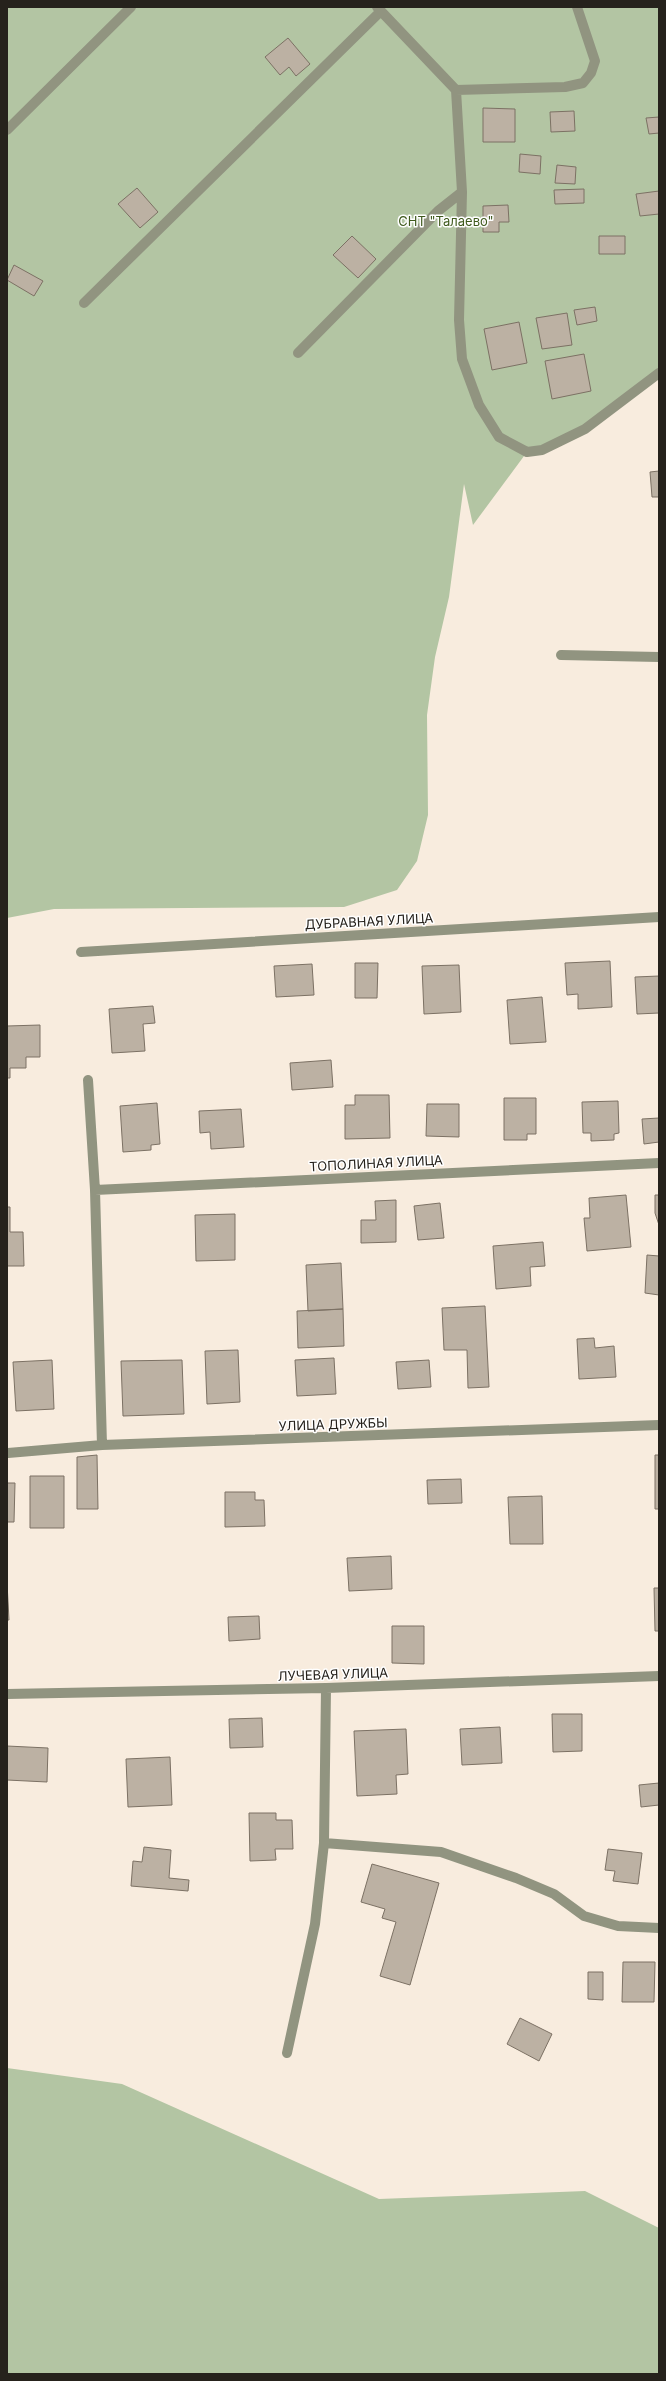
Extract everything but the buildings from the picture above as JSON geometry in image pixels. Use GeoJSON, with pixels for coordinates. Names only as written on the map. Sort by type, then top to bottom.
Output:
{"type":"FeatureCollection","features":[{"type":"Feature","properties":{"kind":"street"},"geometry":{"type":"LineString","coordinates":[[7,130],[131,7]]}},
{"type":"Feature","properties":{"kind":"street"},"geometry":{"type":"LineString","coordinates":[[456,90],[565,87],[584,83],[591,73],[595,61],[576,7]]}},
{"type":"Feature","properties":{"kind":"street"},"geometry":{"type":"LineString","coordinates":[[84,303],[379,9],[456,90],[462,192],[459,320],[462,360],[479,405],[499,437],[527,452],[542,450],[585,429],[659,373]]}},
{"type":"Feature","properties":{"kind":"street"},"geometry":{"type":"LineString","coordinates":[[298,353],[438,211],[462,192]]}},
{"type":"Feature","properties":{"kind":"street"},"geometry":{"type":"LineString","coordinates":[[561,655],[659,657]]}},
{"type":"Feature","properties":{"kind":"street","name":"ДУБРАВНАЯ УЛИЦА"},"geometry":{"type":"LineString","coordinates":[[81,952],[659,917]]}},
{"type":"Feature","properties":{"kind":"street"},"geometry":{"type":"LineString","coordinates":[[88,1080],[95,1190],[102,1445]]}},
{"type":"Feature","properties":{"kind":"street","name":"ТОПОЛИНАЯ УЛИЦА"},"geometry":{"type":"LineString","coordinates":[[95,1190],[659,1163]]}},
{"type":"Feature","properties":{"kind":"street","name":"УЛИЦА ДРУЖБЫ"},"geometry":{"type":"LineString","coordinates":[[8,1453],[102,1445],[659,1425]]}},
{"type":"Feature","properties":{"kind":"street","name":"ЛУЧЕВАЯ УЛИЦА"},"geometry":{"type":"LineString","coordinates":[[7,1694],[326,1688],[659,1676]]}},
{"type":"Feature","properties":{"kind":"street"},"geometry":{"type":"LineString","coordinates":[[287,2053],[315,1924],[324,1842],[326,1688]]}},
{"type":"Feature","properties":{"kind":"street"},"geometry":{"type":"LineString","coordinates":[[324,1842],[441,1852],[516,1878],[554,1894],[584,1916],[618,1926],[659,1928]]}},
{"type":"Feature","properties":{"kind":"green space","name":"СНТ \"Талаево\""},"geometry":{"type":"Polygon","coordinates":[[[7,7],[659,7],[659,373],[585,429],[527,452],[473,525],[464,484],[449,597],[435,657],[427,715],[428,815],[417,861],[397,890],[344,907],[54,909],[7,918],[7,7]]]}},
{"type":"Feature","properties":{"kind":"green space"},"geometry":{"type":"Polygon","coordinates":[[[7,2068],[122,2084],[379,2199],[585,2191],[659,2228],[659,2374],[7,2374],[7,2068]]]}}]}
